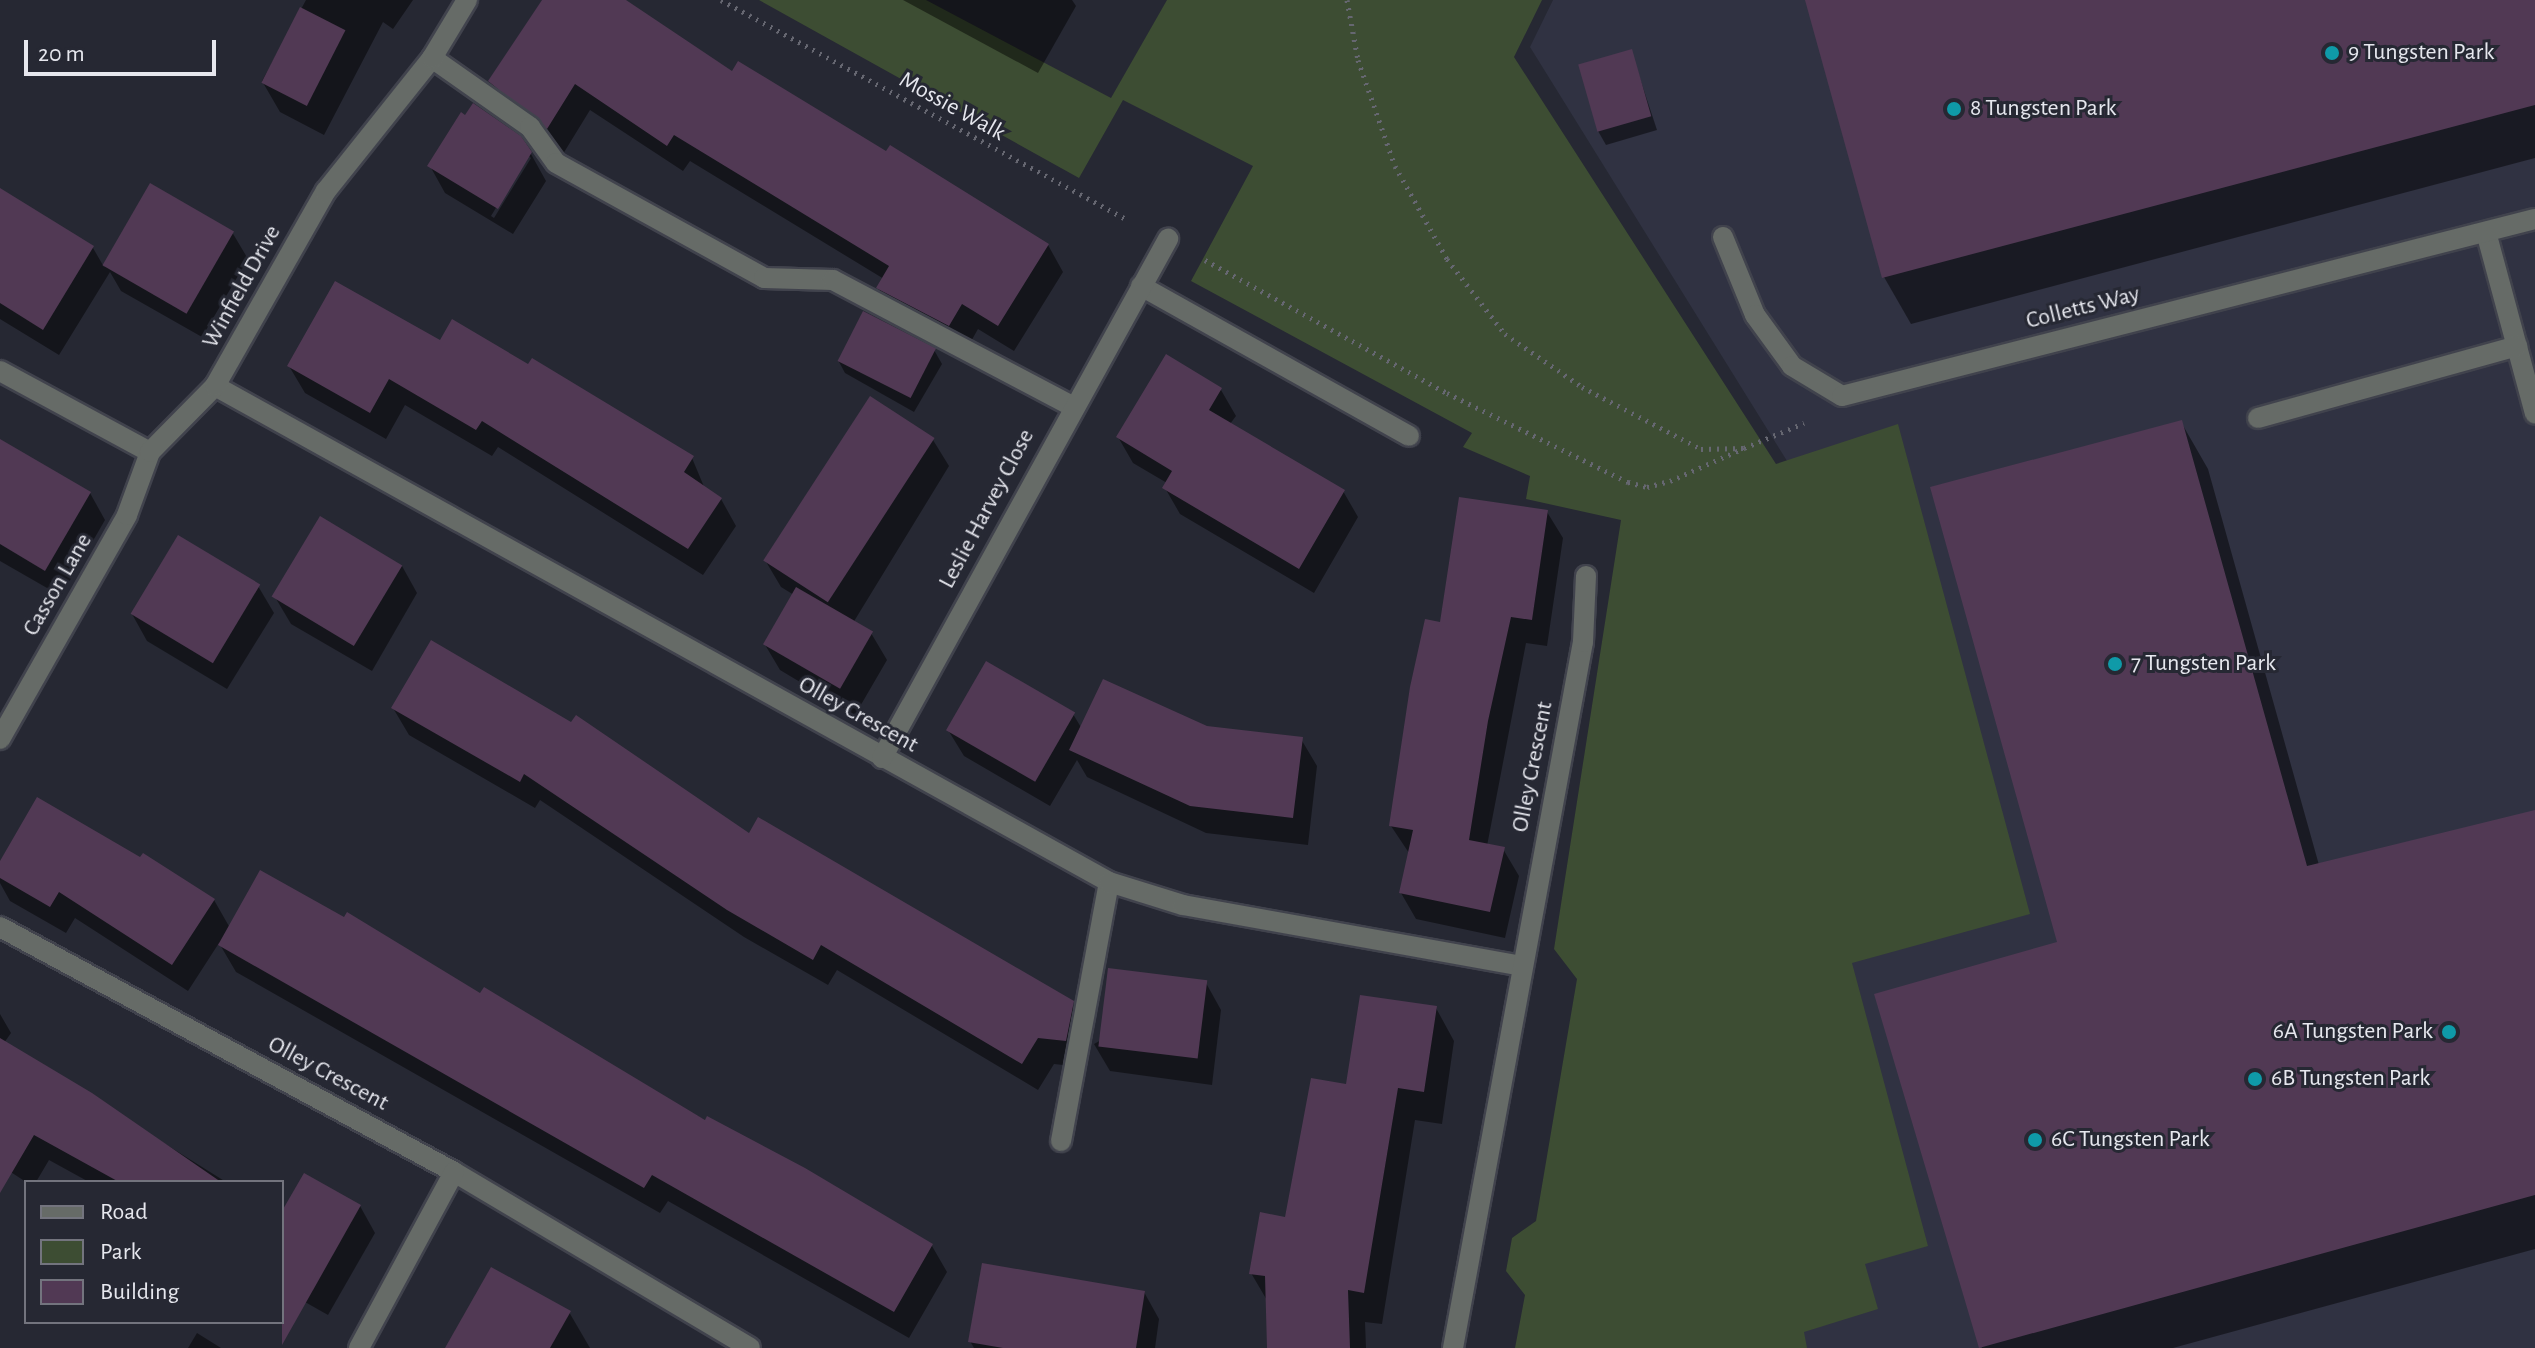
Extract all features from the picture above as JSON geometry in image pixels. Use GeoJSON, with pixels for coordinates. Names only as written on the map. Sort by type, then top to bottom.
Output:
{"type":"FeatureCollection","features":[{"type":"Feature","properties":{"kind":"street","name":"Winfield Drive"},"geometry":{"type":"LineString","coordinates":[[150,452],[215,386],[326,191],[432,58],[467,0]]}},
{"type":"Feature","properties":{"kind":"street"},"geometry":{"type":"LineString","coordinates":[[432,58],[530,127],[556,163],[764,278],[833,280],[1072,406]]}},
{"type":"Feature","properties":{"kind":"street","name":"Colletts Way"},"geometry":{"type":"LineString","coordinates":[[1842,396],[2535,219]]}},
{"type":"Feature","properties":{"kind":"street"},"geometry":{"type":"LineString","coordinates":[[2486,232],[2535,413]]}},
{"type":"Feature","properties":{"kind":"street"},"geometry":{"type":"LineString","coordinates":[[1723,237],[1755,315],[1792,366],[1842,396]]}},
{"type":"Feature","properties":{"kind":"street","name":"Leslie Harvey Close"},"geometry":{"type":"LineString","coordinates":[[882,758],[1072,406],[1168,239]]}},
{"type":"Feature","properties":{"kind":"street"},"geometry":{"type":"LineString","coordinates":[[1141,286],[1409,436]]}},
{"type":"Feature","properties":{"kind":"street"},"geometry":{"type":"LineString","coordinates":[[2258,418],[2517,346]]}},
{"type":"Feature","properties":{"kind":"street"},"geometry":{"type":"LineString","coordinates":[[0,371],[150,452]]}},
{"type":"Feature","properties":{"kind":"street","name":"Olley Crescent"},"geometry":{"type":"LineString","coordinates":[[215,386],[1109,882],[1183,905],[1521,966]]}},
{"type":"Feature","properties":{"kind":"street","name":"Casson Lane"},"geometry":{"type":"LineString","coordinates":[[0,739],[127,515],[150,452]]}},
{"type":"Feature","properties":{"kind":"street","name":"Olley Crescent"},"geometry":{"type":"LineString","coordinates":[[1453,1348],[1583,642],[1586,576]]}},
{"type":"Feature","properties":{"kind":"street"},"geometry":{"type":"LineString","coordinates":[[1061,1141],[1109,882]]}},
{"type":"Feature","properties":{"kind":"street","name":"Olley Crescent"},"geometry":{"type":"LineString","coordinates":[[0,927],[454,1172],[750,1348]]}},
{"type":"Feature","properties":{"kind":"street"},"geometry":{"type":"LineString","coordinates":[[359,1348],[454,1172]]}},
{"type":"Feature","properties":{"kind":"path","name":"Mossie Walk"},"geometry":{"type":"LineString","coordinates":[[721,0],[1168,239],[1447,393],[1628,482],[1647,487],[1670,481],[1744,448]]}},
{"type":"Feature","properties":{"kind":"path"},"geometry":{"type":"LineString","coordinates":[[1347,0],[1358,60],[1395,166],[1447,259],[1505,334],[1582,387],[1701,449],[1744,448],[1794,431],[1842,396]]}},
{"type":"Feature","properties":{"kind":"shaded area"},"geometry":{"type":"Polygon","coordinates":[[[1553,0],[2535,0],[2535,1348],[1608,1348],[1792,469],[1530,47],[1553,0]]]}},
{"type":"Feature","properties":{"kind":"green space"},"geometry":{"type":"Polygon","coordinates":[[[759,0],[926,0],[1111,98],[1167,0],[1542,0],[1514,57],[1776,464],[1898,424],[2030,914],[1852,963],[1928,1246],[1865,1264],[1878,1309],[1804,1332],[1807,1348],[1515,1348],[1525,1295],[1506,1271],[1512,1238],[1536,1221],[1577,979],[1554,949],[1621,520],[1526,499],[1530,476],[1463,447],[1472,433],[1191,281],[1253,166],[1123,100],[1079,178],[759,0]]]}},
{"type":"Feature","properties":{"kind":"building"},"geometry":{"type":"Polygon","coordinates":[[[542,0],[626,0],[732,71],[738,61],[886,151],[890,145],[1049,244],[998,326],[962,304],[949,326],[876,288],[889,266],[674,135],[667,146],[575,84],[547,129],[488,81],[542,0]]]}},
{"type":"Feature","properties":{"kind":"building"},"geometry":{"type":"Polygon","coordinates":[[[1805,0],[2535,0],[2535,105],[1882,278],[1805,0]]]}},
{"type":"Feature","properties":{"kind":"building"},"geometry":{"type":"Polygon","coordinates":[[[300,7],[345,30],[307,106],[261,83],[300,7]]]}},
{"type":"Feature","properties":{"kind":"building"},"geometry":{"type":"Polygon","coordinates":[[[1632,49],[1651,116],[1597,132],[1578,64],[1632,49]]]}},
{"type":"Feature","properties":{"kind":"building"},"geometry":{"type":"Polygon","coordinates":[[[473,103],[521,136],[532,152],[498,209],[427,166],[461,112],[465,115],[473,103]]]}},
{"type":"Feature","properties":{"kind":"building"},"geometry":{"type":"Polygon","coordinates":[[[150,183],[234,232],[187,314],[103,265],[150,183]]]}},
{"type":"Feature","properties":{"kind":"building"},"geometry":{"type":"Polygon","coordinates":[[[0,188],[94,246],[43,330],[0,303],[0,188]]]}},
{"type":"Feature","properties":{"kind":"building"},"geometry":{"type":"Polygon","coordinates":[[[335,281],[440,340],[452,319],[528,364],[532,358],[694,456],[684,472],[722,498],[688,549],[482,421],[476,430],[389,379],[370,413],[287,366],[335,281]]]}},
{"type":"Feature","properties":{"kind":"building"},"geometry":{"type":"Polygon","coordinates":[[[863,311],[936,348],[911,398],[838,361],[863,311]]]}},
{"type":"Feature","properties":{"kind":"building"},"geometry":{"type":"Polygon","coordinates":[[[1166,354],[1222,388],[1209,410],[1345,490],[1299,569],[1162,488],[1172,471],[1116,437],[1166,354]]]}},
{"type":"Feature","properties":{"kind":"building"},"geometry":{"type":"Polygon","coordinates":[[[870,396],[935,438],[828,602],[763,560],[870,396]]]}},
{"type":"Feature","properties":{"kind":"building"},"geometry":{"type":"Polygon","coordinates":[[[2182,420],[2307,866],[2535,810],[2535,1195],[1979,1348],[1874,994],[2057,942],[1930,487],[2182,420]]]}},
{"type":"Feature","properties":{"kind":"building"},"geometry":{"type":"Polygon","coordinates":[[[0,439],[91,492],[45,571],[0,544],[0,439]]]}},
{"type":"Feature","properties":{"kind":"building"},"geometry":{"type":"Polygon","coordinates":[[[1459,497],[1548,510],[1532,620],[1511,617],[1488,721],[1469,840],[1505,847],[1490,912],[1399,893],[1413,830],[1389,826],[1410,687],[1425,619],[1440,622],[1459,497]]]}},
{"type":"Feature","properties":{"kind":"building"},"geometry":{"type":"Polygon","coordinates":[[[320,516],[402,565],[354,646],[272,597],[320,516]]]}},
{"type":"Feature","properties":{"kind":"building"},"geometry":{"type":"Polygon","coordinates":[[[178,535],[260,584],[213,663],[131,614],[178,535]]]}},
{"type":"Feature","properties":{"kind":"building"},"geometry":{"type":"Polygon","coordinates":[[[796,587],[873,632],[840,689],[763,644],[796,587]]]}},
{"type":"Feature","properties":{"kind":"building"},"geometry":{"type":"Polygon","coordinates":[[[431,640],[571,722],[576,715],[749,833],[758,817],[1074,1001],[1066,1041],[1038,1038],[1022,1064],[821,945],[813,960],[727,910],[524,774],[520,782],[391,708],[431,640]]]}},
{"type":"Feature","properties":{"kind":"building"},"geometry":{"type":"Polygon","coordinates":[[[986,661],[1075,712],[1035,782],[946,730],[986,661]]]}},
{"type":"Feature","properties":{"kind":"building"},"geometry":{"type":"Polygon","coordinates":[[[1103,679],[1207,726],[1303,737],[1293,818],[1190,806],[1069,750],[1103,679]]]}},
{"type":"Feature","properties":{"kind":"building"},"geometry":{"type":"Polygon","coordinates":[[[37,797],[140,857],[143,853],[215,899],[172,965],[59,892],[50,907],[0,878],[0,861],[37,797]]]}},
{"type":"Feature","properties":{"kind":"building"},"geometry":{"type":"Polygon","coordinates":[[[260,870],[344,917],[347,912],[480,993],[484,987],[705,1120],[707,1116],[805,1168],[933,1244],[894,1312],[652,1175],[644,1188],[218,945],[260,870]]]}},
{"type":"Feature","properties":{"kind":"building"},"geometry":{"type":"Polygon","coordinates":[[[1108,968],[1207,980],[1198,1059],[1098,1046],[1108,968]]]}},
{"type":"Feature","properties":{"kind":"building"},"geometry":{"type":"Polygon","coordinates":[[[1360,995],[1437,1006],[1424,1092],[1398,1088],[1364,1293],[1348,1290],[1350,1348],[1267,1348],[1265,1276],[1249,1274],[1260,1212],[1285,1217],[1311,1078],[1346,1084],[1360,995]]]}},
{"type":"Feature","properties":{"kind":"building"},"geometry":{"type":"Polygon","coordinates":[[[0,1038],[92,1093],[218,1180],[115,1180],[34,1135],[0,1193],[0,1038]]]}},
{"type":"Feature","properties":{"kind":"building"},"geometry":{"type":"Polygon","coordinates":[[[304,1173],[361,1205],[282,1345],[284,1324],[284,1208],[304,1173]]]}},
{"type":"Feature","properties":{"kind":"building"},"geometry":{"type":"Polygon","coordinates":[[[982,1263],[1145,1291],[1136,1348],[1003,1348],[968,1342],[982,1263]]]}},
{"type":"Feature","properties":{"kind":"building"},"geometry":{"type":"Polygon","coordinates":[[[491,1267],[571,1311],[550,1348],[445,1348],[491,1267]]]}},
{"type":"Feature","properties":{"kind":"place","name":"9 Tungsten Park"},"geometry":{"type":"Point","coordinates":[2332,53]}},
{"type":"Feature","properties":{"kind":"place","name":"8 Tungsten Park"},"geometry":{"type":"Point","coordinates":[1954,109]}},
{"type":"Feature","properties":{"kind":"place","name":"7 Tungsten Park"},"geometry":{"type":"Point","coordinates":[2115,664]}},
{"type":"Feature","properties":{"kind":"place","name":"6A Tungsten Park"},"geometry":{"type":"Point","coordinates":[2449,1032]}},
{"type":"Feature","properties":{"kind":"place","name":"6B Tungsten Park"},"geometry":{"type":"Point","coordinates":[2255,1079]}},
{"type":"Feature","properties":{"kind":"place","name":"6C Tungsten Park"},"geometry":{"type":"Point","coordinates":[2035,1140]}}]}
